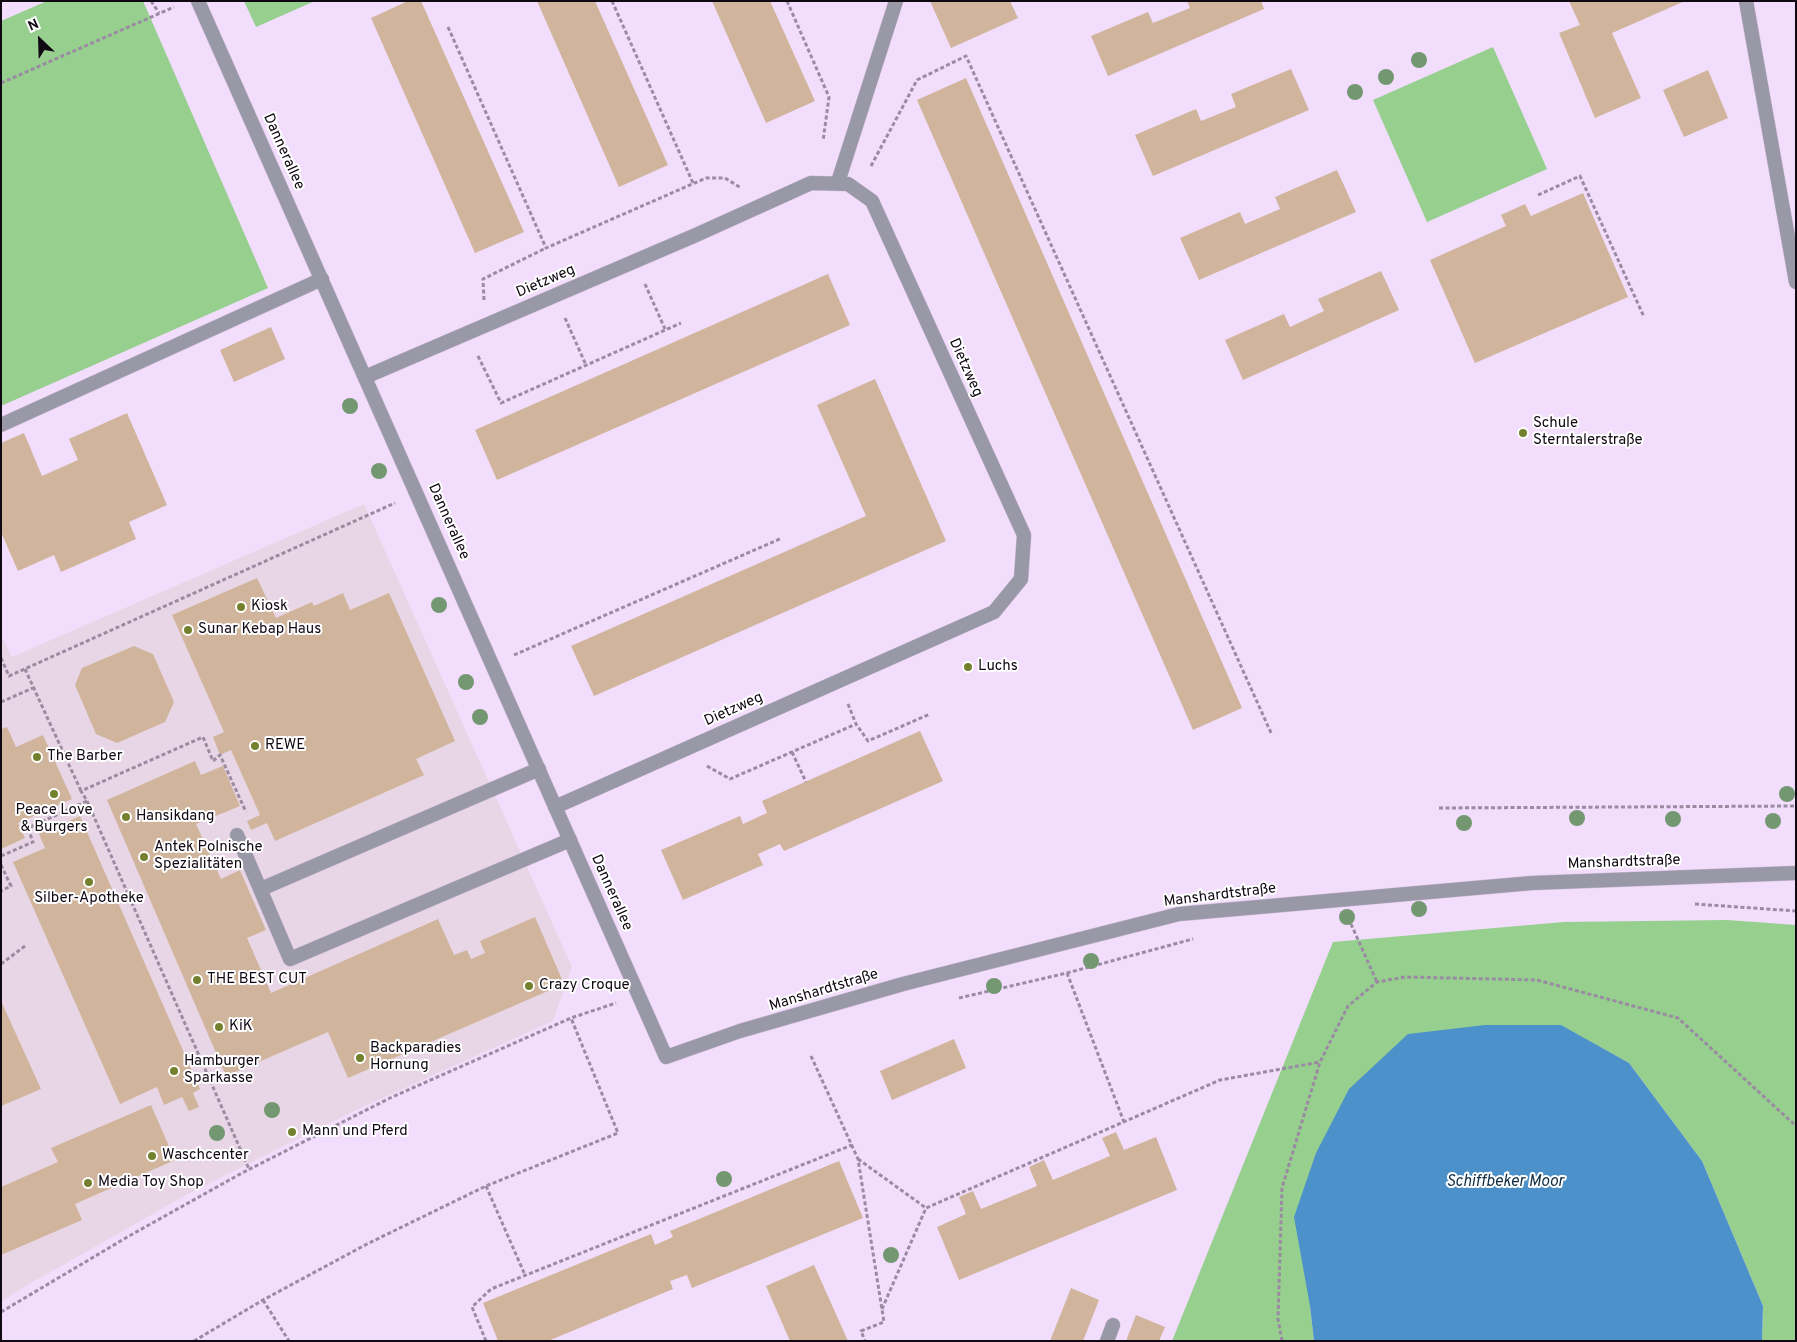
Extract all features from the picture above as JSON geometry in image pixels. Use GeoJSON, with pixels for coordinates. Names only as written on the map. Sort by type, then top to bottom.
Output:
{"type":"FeatureCollection","features":[{"type":"Feature","properties":{"kind":"street","name":"Dannerallee"},"geometry":{"type":"LineString","coordinates":[[198,1],[666,1057]]}},
{"type":"Feature","properties":{"kind":"street"},"geometry":{"type":"LineString","coordinates":[[838,182],[896,1]]}},
{"type":"Feature","properties":{"kind":"street"},"geometry":{"type":"LineString","coordinates":[[1746,1],[1796,282]]}},
{"type":"Feature","properties":{"kind":"street","name":"Dietzweg"},"geometry":{"type":"LineString","coordinates":[[366,377],[636,261],[811,183],[838,182],[848,184],[872,201],[1024,535],[1021,579],[994,612],[555,806]]}},
{"type":"Feature","properties":{"kind":"street"},"geometry":{"type":"LineString","coordinates":[[1,425],[322,279]]}},
{"type":"Feature","properties":{"kind":"street"},"geometry":{"type":"LineString","coordinates":[[261,889],[538,769]]}},
{"type":"Feature","properties":{"kind":"street"},"geometry":{"type":"LineString","coordinates":[[237,835],[290,959],[570,840]]}},
{"type":"Feature","properties":{"kind":"street","name":"Manshardtstraße"},"geometry":{"type":"LineString","coordinates":[[666,1057],[740,1032],[793,1018],[903,984],[1179,914],[1532,883],[1796,873]]}},
{"type":"Feature","properties":{"kind":"street"},"geometry":{"type":"LineString","coordinates":[[1107,1341],[1113,1325]]}},
{"type":"Feature","properties":{"kind":"path"},"geometry":{"type":"LineString","coordinates":[[151,1],[159,13]]}},
{"type":"Feature","properties":{"kind":"path"},"geometry":{"type":"LineString","coordinates":[[612,1],[693,184]]}},
{"type":"Feature","properties":{"kind":"path"},"geometry":{"type":"LineString","coordinates":[[787,1],[829,97],[818,183]]}},
{"type":"Feature","properties":{"kind":"path"},"geometry":{"type":"LineString","coordinates":[[1,83],[175,7]]}},
{"type":"Feature","properties":{"kind":"path"},"geometry":{"type":"LineString","coordinates":[[448,27],[546,248]]}},
{"type":"Feature","properties":{"kind":"path"},"geometry":{"type":"LineString","coordinates":[[858,191],[916,80],[966,56],[1272,735]]}},
{"type":"Feature","properties":{"kind":"path"},"geometry":{"type":"LineString","coordinates":[[1538,195],[1580,176],[1644,318]]}},
{"type":"Feature","properties":{"kind":"path"},"geometry":{"type":"LineString","coordinates":[[490,324],[484,310],[483,279],[546,248],[706,178],[725,178],[741,188],[752,209]]}},
{"type":"Feature","properties":{"kind":"path"},"geometry":{"type":"LineString","coordinates":[[636,261],[665,329]]}},
{"type":"Feature","properties":{"kind":"path"},"geometry":{"type":"LineString","coordinates":[[555,296],[586,365]]}},
{"type":"Feature","properties":{"kind":"path"},"geometry":{"type":"LineString","coordinates":[[467,334],[501,403],[681,323]]}},
{"type":"Feature","properties":{"kind":"path"},"geometry":{"type":"LineString","coordinates":[[1,658],[9,676],[417,493]]}},
{"type":"Feature","properties":{"kind":"path"},"geometry":{"type":"LineString","coordinates":[[492,664],[782,538]]}},
{"type":"Feature","properties":{"kind":"path"},"geometry":{"type":"LineString","coordinates":[[24,669],[87,801],[249,1169]]}},
{"type":"Feature","properties":{"kind":"path"},"geometry":{"type":"LineString","coordinates":[[838,681],[856,724],[868,741],[930,714]]}},
{"type":"Feature","properties":{"kind":"path"},"geometry":{"type":"LineString","coordinates":[[1,702],[34,688]]}},
{"type":"Feature","properties":{"kind":"path"},"geometry":{"type":"LineString","coordinates":[[697,744],[708,767],[730,779],[856,724]]}},
{"type":"Feature","properties":{"kind":"path"},"geometry":{"type":"LineString","coordinates":[[81,791],[203,736],[213,761],[220,755],[247,812],[237,817],[237,835]]}},
{"type":"Feature","properties":{"kind":"path"},"geometry":{"type":"LineString","coordinates":[[792,752],[806,782]]}},
{"type":"Feature","properties":{"kind":"path"},"geometry":{"type":"LineString","coordinates":[[1,856],[33,842],[28,828],[87,801]]}},
{"type":"Feature","properties":{"kind":"path"},"geometry":{"type":"LineString","coordinates":[[1439,808],[1796,806]]}},
{"type":"Feature","properties":{"kind":"path"},"geometry":{"type":"LineString","coordinates":[[1,865],[11,886],[1,891]]}},
{"type":"Feature","properties":{"kind":"path"},"geometry":{"type":"LineString","coordinates":[[1693,904],[1796,911]]}},
{"type":"Feature","properties":{"kind":"path"},"geometry":{"type":"LineString","coordinates":[[1351,924],[1377,982]]}},
{"type":"Feature","properties":{"kind":"path"},"geometry":{"type":"LineString","coordinates":[[1342,925],[1361,924]]}},
{"type":"Feature","properties":{"kind":"path"},"geometry":{"type":"LineString","coordinates":[[959,998],[1067,973],[1200,938]]}},
{"type":"Feature","properties":{"kind":"path"},"geometry":{"type":"LineString","coordinates":[[1056,945],[1124,1122]]}},
{"type":"Feature","properties":{"kind":"path"},"geometry":{"type":"LineString","coordinates":[[1,964],[25,946]]}},
{"type":"Feature","properties":{"kind":"path"},"geometry":{"type":"LineString","coordinates":[[1282,1341],[1278,1319],[1282,1188],[1320,1062],[1348,1006],[1377,982],[1404,977],[1537,980],[1678,1018],[1796,1126]]}},
{"type":"Feature","properties":{"kind":"path"},"geometry":{"type":"LineString","coordinates":[[1,1312],[129,1236],[249,1169],[390,1098],[571,1018],[639,995]]}},
{"type":"Feature","properties":{"kind":"path"},"geometry":{"type":"LineString","coordinates":[[194,1341],[264,1300],[367,1244],[486,1186],[618,1133],[571,1018]]}},
{"type":"Feature","properties":{"kind":"path"},"geometry":{"type":"LineString","coordinates":[[812,1056],[858,1159],[884,1322],[861,1331],[864,1341]]}},
{"type":"Feature","properties":{"kind":"path"},"geometry":{"type":"LineString","coordinates":[[882,1309],[926,1208],[1220,1080],[1320,1062]]}},
{"type":"Feature","properties":{"kind":"path"},"geometry":{"type":"LineString","coordinates":[[486,1341],[472,1306],[491,1289],[852,1145]]}},
{"type":"Feature","properties":{"kind":"path"},"geometry":{"type":"LineString","coordinates":[[858,1159],[926,1208]]}},
{"type":"Feature","properties":{"kind":"path"},"geometry":{"type":"LineString","coordinates":[[486,1186],[525,1275]]}},
{"type":"Feature","properties":{"kind":"path"},"geometry":{"type":"LineString","coordinates":[[264,1300],[289,1341]]}},
{"type":"Feature","properties":{"kind":"shaded area"},"geometry":{"type":"Polygon","coordinates":[[[364,504],[572,967],[553,1021],[354,1111],[188,1194],[1,1302],[1,635],[12,657],[364,504]]]}},
{"type":"Feature","properties":{"kind":"green space"},"geometry":{"type":"Polygon","coordinates":[[[47,1],[143,1],[268,288],[1,406],[1,21],[47,1]]]}},
{"type":"Feature","properties":{"kind":"green space"},"geometry":{"type":"Polygon","coordinates":[[[244,1],[315,1],[256,27],[244,1]]]}},
{"type":"Feature","properties":{"kind":"green space"},"geometry":{"type":"Polygon","coordinates":[[[1493,47],[1547,169],[1427,222],[1373,100],[1493,47]]]}},
{"type":"Feature","properties":{"kind":"green space"},"geometry":{"type":"Polygon","coordinates":[[[1727,920],[1796,925],[1796,1341],[1762,1341],[1763,1306],[1702,1161],[1629,1063],[1560,1025],[1485,1025],[1310,1306],[1314,1341],[1172,1341],[1333,942],[1564,922],[1727,920]]]}},
{"type":"Feature","properties":{"kind":"water","name":"Schiffbeker Moor"},"geometry":{"type":"Polygon","coordinates":[[[1485,1025],[1561,1025],[1629,1063],[1702,1161],[1763,1306],[1762,1341],[1314,1341],[1310,1306],[1294,1217],[1316,1153],[1349,1089],[1408,1034],[1485,1025]]]}},
{"type":"Feature","properties":{"kind":"building"},"geometry":{"type":"Polygon","coordinates":[[[408,1],[421,1],[524,232],[475,253],[371,18],[408,1]]]}},
{"type":"Feature","properties":{"kind":"building"},"geometry":{"type":"Polygon","coordinates":[[[537,1],[595,1],[668,165],[619,187],[537,1]]]}},
{"type":"Feature","properties":{"kind":"building"},"geometry":{"type":"Polygon","coordinates":[[[712,1],[770,1],[815,101],[766,123],[712,1]]]}},
{"type":"Feature","properties":{"kind":"building"},"geometry":{"type":"Polygon","coordinates":[[[930,1],[1010,1],[1018,18],[951,48],[930,1]]]}},
{"type":"Feature","properties":{"kind":"building"},"geometry":{"type":"Polygon","coordinates":[[[1187,1],[1261,1],[1264,9],[1108,76],[1091,36],[1148,12],[1153,23],[1190,8],[1187,1]]]}},
{"type":"Feature","properties":{"kind":"building"},"geometry":{"type":"Polygon","coordinates":[[[1569,1],[1685,1],[1612,33],[1641,98],[1595,118],[1559,33],[1580,25],[1569,1]]]}},
{"type":"Feature","properties":{"kind":"building"},"geometry":{"type":"Polygon","coordinates":[[[1291,69],[1309,110],[1153,176],[1135,135],[1196,109],[1201,121],[1236,107],[1231,94],[1291,69]]]}},
{"type":"Feature","properties":{"kind":"building"},"geometry":{"type":"Polygon","coordinates":[[[1708,70],[1728,118],[1684,137],[1663,90],[1708,70]]]}},
{"type":"Feature","properties":{"kind":"building"},"geometry":{"type":"Polygon","coordinates":[[[966,78],[1242,708],[1193,730],[917,100],[966,78]]]}},
{"type":"Feature","properties":{"kind":"building"},"geometry":{"type":"Polygon","coordinates":[[[1337,170],[1356,212],[1199,280],[1180,238],[1240,212],[1245,224],[1280,209],[1275,197],[1337,170]]]}},
{"type":"Feature","properties":{"kind":"building"},"geometry":{"type":"Polygon","coordinates":[[[1583,193],[1628,297],[1475,363],[1430,260],[1506,226],[1501,215],[1525,204],[1531,216],[1583,193]]]}},
{"type":"Feature","properties":{"kind":"building"},"geometry":{"type":"Polygon","coordinates":[[[1381,271],[1399,310],[1243,380],[1225,340],[1284,314],[1290,327],[1324,311],[1318,299],[1381,271]]]}},
{"type":"Feature","properties":{"kind":"building"},"geometry":{"type":"Polygon","coordinates":[[[828,274],[850,325],[497,480],[475,430],[828,274]]]}},
{"type":"Feature","properties":{"kind":"building"},"geometry":{"type":"Polygon","coordinates":[[[271,327],[285,359],[234,382],[220,350],[271,327]]]}},
{"type":"Feature","properties":{"kind":"building"},"geometry":{"type":"Polygon","coordinates":[[[875,379],[946,541],[594,696],[571,646],[866,516],[817,405],[875,379]]]}},
{"type":"Feature","properties":{"kind":"building"},"geometry":{"type":"Polygon","coordinates":[[[127,413],[167,505],[129,522],[136,539],[61,572],[54,555],[18,571],[1,532],[1,443],[24,433],[42,476],[78,460],[69,439],[127,413]]]}},
{"type":"Feature","properties":{"kind":"building"},"geometry":{"type":"Polygon","coordinates":[[[257,578],[276,618],[312,602],[314,606],[343,593],[350,610],[389,593],[455,741],[416,759],[424,775],[275,841],[267,823],[251,830],[247,821],[260,815],[231,750],[220,755],[213,737],[224,732],[172,615],[257,578]]]}},
{"type":"Feature","properties":{"kind":"building"},"geometry":{"type":"Polygon","coordinates":[[[134,646],[153,654],[174,702],[165,722],[117,743],[96,734],[75,685],[82,668],[134,646]]]}},
{"type":"Feature","properties":{"kind":"building"},"geometry":{"type":"Polygon","coordinates":[[[7,727],[16,747],[43,735],[72,799],[18,823],[25,838],[1,849],[1,729],[7,727]]]}},
{"type":"Feature","properties":{"kind":"building"},"geometry":{"type":"Polygon","coordinates":[[[920,731],[943,781],[784,851],[780,844],[758,854],[763,865],[683,900],[661,850],[740,816],[743,824],[767,813],[762,801],[920,731]]]}},
{"type":"Feature","properties":{"kind":"building"},"geometry":{"type":"Polygon","coordinates":[[[195,761],[201,775],[223,766],[240,806],[196,824],[221,879],[240,870],[266,930],[247,938],[271,993],[438,919],[454,955],[467,950],[471,959],[485,953],[480,941],[535,917],[564,984],[348,1078],[328,1032],[226,1076],[107,800],[195,761]]]}},
{"type":"Feature","properties":{"kind":"building"},"geometry":{"type":"Polygon","coordinates":[[[80,816],[200,1089],[193,1093],[199,1107],[189,1111],[182,1097],[164,1105],[157,1087],[120,1104],[13,862],[45,848],[39,834],[80,816]]]}},
{"type":"Feature","properties":{"kind":"building"},"geometry":{"type":"Polygon","coordinates":[[[1,1001],[41,1089],[1,1106],[1,1001]]]}},
{"type":"Feature","properties":{"kind":"building"},"geometry":{"type":"Polygon","coordinates":[[[954,1039],[966,1068],[892,1100],[880,1071],[954,1039]]]}},
{"type":"Feature","properties":{"kind":"building"},"geometry":{"type":"Polygon","coordinates":[[[151,1105],[175,1160],[75,1204],[82,1220],[1,1255],[1,1187],[58,1162],[51,1148],[151,1105]]]}},
{"type":"Feature","properties":{"kind":"building"},"geometry":{"type":"Polygon","coordinates":[[[1116,1132],[1124,1150],[1156,1137],[1177,1190],[959,1280],[937,1227],[966,1214],[959,1197],[973,1191],[981,1209],[1037,1186],[1029,1167],[1044,1160],[1053,1180],[1110,1156],[1102,1138],[1116,1132]]]}},
{"type":"Feature","properties":{"kind":"building"},"geometry":{"type":"Polygon","coordinates":[[[839,1161],[863,1218],[692,1288],[687,1275],[670,1281],[673,1289],[548,1341],[498,1341],[483,1303],[651,1234],[655,1245],[673,1237],[670,1231],[839,1161]]]}},
{"type":"Feature","properties":{"kind":"building"},"geometry":{"type":"Polygon","coordinates":[[[814,1265],[848,1341],[790,1341],[766,1286],[814,1265]]]}},
{"type":"Feature","properties":{"kind":"building"},"geometry":{"type":"Polygon","coordinates":[[[1071,1288],[1099,1300],[1083,1341],[1050,1341],[1071,1288]]]}},
{"type":"Feature","properties":{"kind":"building"},"geometry":{"type":"Polygon","coordinates":[[[1136,1315],[1165,1327],[1159,1341],[1126,1341],[1136,1315]]]}},
{"type":"Feature","properties":{"kind":"place","name":"Schule Sterntalerstraße"},"geometry":{"type":"Point","coordinates":[1523,433]}},
{"type":"Feature","properties":{"kind":"place","name":"Kiosk"},"geometry":{"type":"Point","coordinates":[241,607]}},
{"type":"Feature","properties":{"kind":"place","name":"Sunar Kebap Haus"},"geometry":{"type":"Point","coordinates":[188,630]}},
{"type":"Feature","properties":{"kind":"place","name":"Luchs"},"geometry":{"type":"Point","coordinates":[968,667]}},
{"type":"Feature","properties":{"kind":"place","name":"REWE"},"geometry":{"type":"Point","coordinates":[255,746]}},
{"type":"Feature","properties":{"kind":"place","name":"The Barber"},"geometry":{"type":"Point","coordinates":[37,757]}},
{"type":"Feature","properties":{"kind":"place","name":"Peace Love & Burgers"},"geometry":{"type":"Point","coordinates":[54,794]}},
{"type":"Feature","properties":{"kind":"place","name":"Hansikdang"},"geometry":{"type":"Point","coordinates":[126,817]}},
{"type":"Feature","properties":{"kind":"place","name":"Antek Polnische Spezialitäten"},"geometry":{"type":"Point","coordinates":[144,857]}},
{"type":"Feature","properties":{"kind":"place","name":"Silber-Apotheke"},"geometry":{"type":"Point","coordinates":[89,882]}},
{"type":"Feature","properties":{"kind":"place","name":"THE BEST CUT"},"geometry":{"type":"Point","coordinates":[197,980]}},
{"type":"Feature","properties":{"kind":"place","name":"Crazy Croque"},"geometry":{"type":"Point","coordinates":[529,986]}},
{"type":"Feature","properties":{"kind":"place","name":"KiK"},"geometry":{"type":"Point","coordinates":[219,1027]}},
{"type":"Feature","properties":{"kind":"place","name":"Backparadies Hornung"},"geometry":{"type":"Point","coordinates":[360,1058]}},
{"type":"Feature","properties":{"kind":"place","name":"Hamburger Sparkasse"},"geometry":{"type":"Point","coordinates":[174,1071]}},
{"type":"Feature","properties":{"kind":"place","name":"Mann und Pferd"},"geometry":{"type":"Point","coordinates":[292,1132]}},
{"type":"Feature","properties":{"kind":"place","name":"Waschcenter"},"geometry":{"type":"Point","coordinates":[152,1156]}},
{"type":"Feature","properties":{"kind":"place","name":"Media Toy Shop"},"geometry":{"type":"Point","coordinates":[88,1183]}}]}
